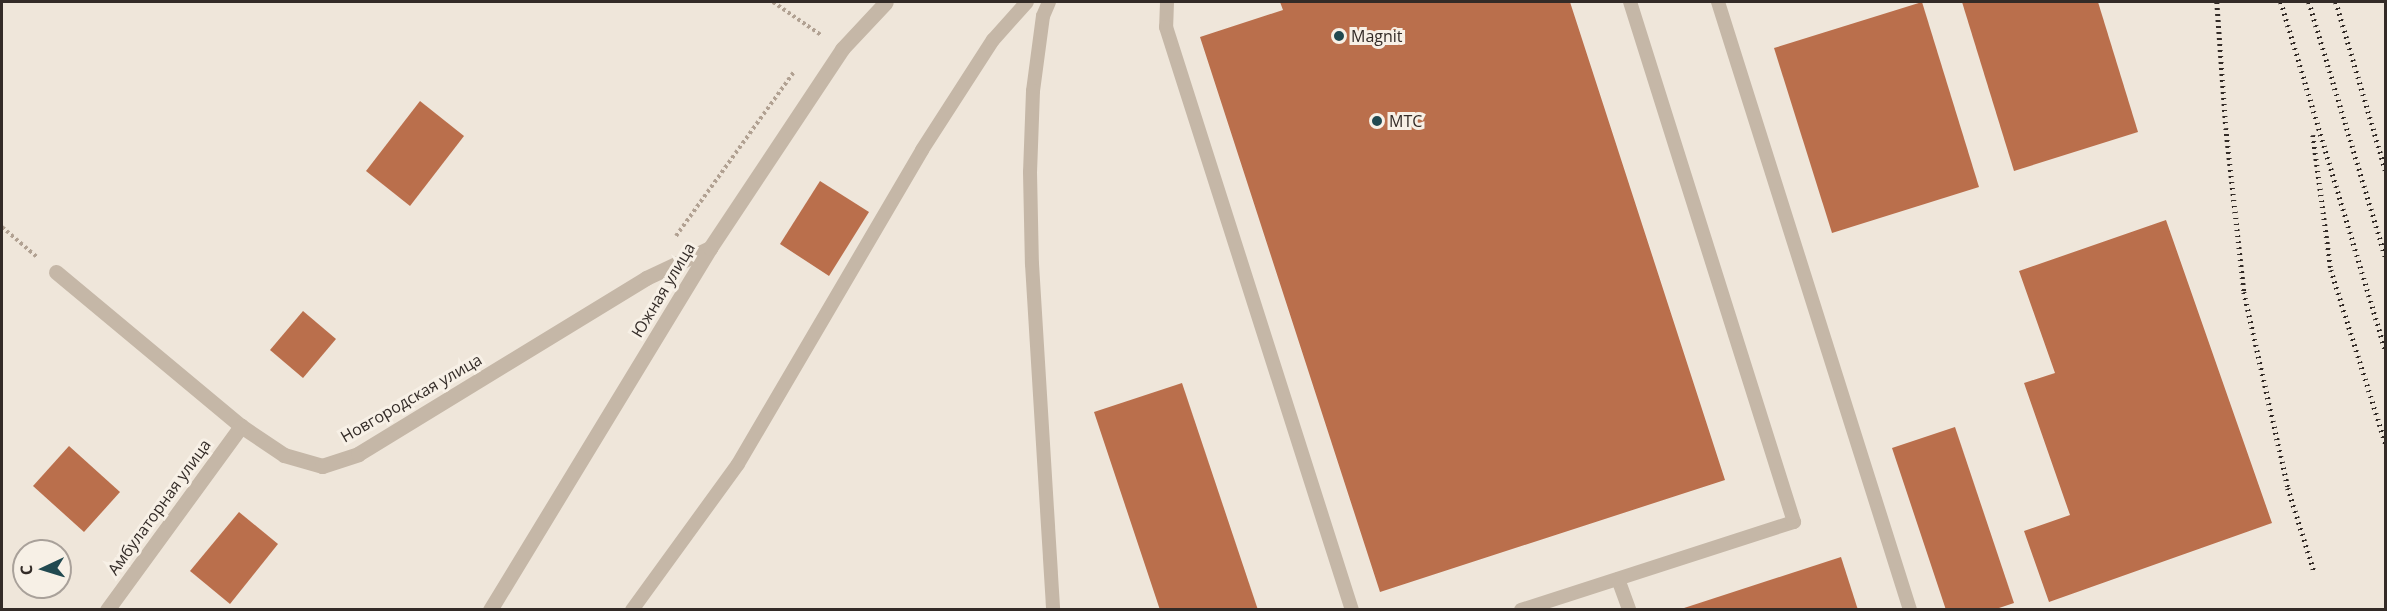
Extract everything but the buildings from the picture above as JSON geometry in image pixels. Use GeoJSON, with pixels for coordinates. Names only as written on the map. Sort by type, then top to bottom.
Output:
{"type":"FeatureCollection","features":[{"type":"Feature","properties":{"kind":"street","name":"Южная улица"},"geometry":{"type":"LineString","coordinates":[[490,609],[710,248],[842,49],[886,2]]}},
{"type":"Feature","properties":{"kind":"street","name":"Новгородская улица"},"geometry":{"type":"LineString","coordinates":[[56,272],[241,426],[284,455],[322,466],[358,454],[646,278],[710,248]]}},
{"type":"Feature","properties":{"kind":"street","name":"Амбулаторная улица"},"geometry":{"type":"LineString","coordinates":[[107,609],[241,426]]}},
{"type":"Feature","properties":{"kind":"lane"},"geometry":{"type":"LineString","coordinates":[[632,609],[738,464],[922,150],[993,40],[1027,2]]}},
{"type":"Feature","properties":{"kind":"lane"},"geometry":{"type":"LineString","coordinates":[[1049,2],[1043,16],[1033,91],[1030,172],[1032,264],[1053,609]]}},
{"type":"Feature","properties":{"kind":"lane"},"geometry":{"type":"LineString","coordinates":[[1167,2],[1166,27],[1352,609]]}},
{"type":"Feature","properties":{"kind":"lane"},"geometry":{"type":"LineString","coordinates":[[1521,609],[1794,522],[1630,2]]}},
{"type":"Feature","properties":{"kind":"lane"},"geometry":{"type":"LineString","coordinates":[[1718,2],[1910,609]]}},
{"type":"Feature","properties":{"kind":"lane"},"geometry":{"type":"LineString","coordinates":[[1618,579],[1629,609]]}},
{"type":"Feature","properties":{"kind":"path"},"geometry":{"type":"LineString","coordinates":[[773,2],[842,49]]}},
{"type":"Feature","properties":{"kind":"path"},"geometry":{"type":"LineString","coordinates":[[813,45],[820,35]]}},
{"type":"Feature","properties":{"kind":"path"},"geometry":{"type":"LineString","coordinates":[[674,239],[800,64]]}},
{"type":"Feature","properties":{"kind":"path"},"geometry":{"type":"LineString","coordinates":[[2,227],[56,272]]}},
{"type":"Feature","properties":{"kind":"railway"},"geometry":{"type":"LineString","coordinates":[[2217,2],[2226,128],[2244,292],[2288,488],[2314,571]]}},
{"type":"Feature","properties":{"kind":"railway"},"geometry":{"type":"LineString","coordinates":[[2281,2],[2386,351]]}},
{"type":"Feature","properties":{"kind":"railway"},"geometry":{"type":"LineString","coordinates":[[2309,2],[2386,258]]}},
{"type":"Feature","properties":{"kind":"railway"},"geometry":{"type":"LineString","coordinates":[[2336,2],[2386,172]]}},
{"type":"Feature","properties":{"kind":"railway"},"geometry":{"type":"LineString","coordinates":[[2313,135],[2331,270],[2386,444]]}},
{"type":"Feature","properties":{"kind":"place","name":"Magnit"},"geometry":{"type":"Point","coordinates":[1339,36]}},
{"type":"Feature","properties":{"kind":"place","name":"МТС"},"geometry":{"type":"Point","coordinates":[1377,121]}}]}
